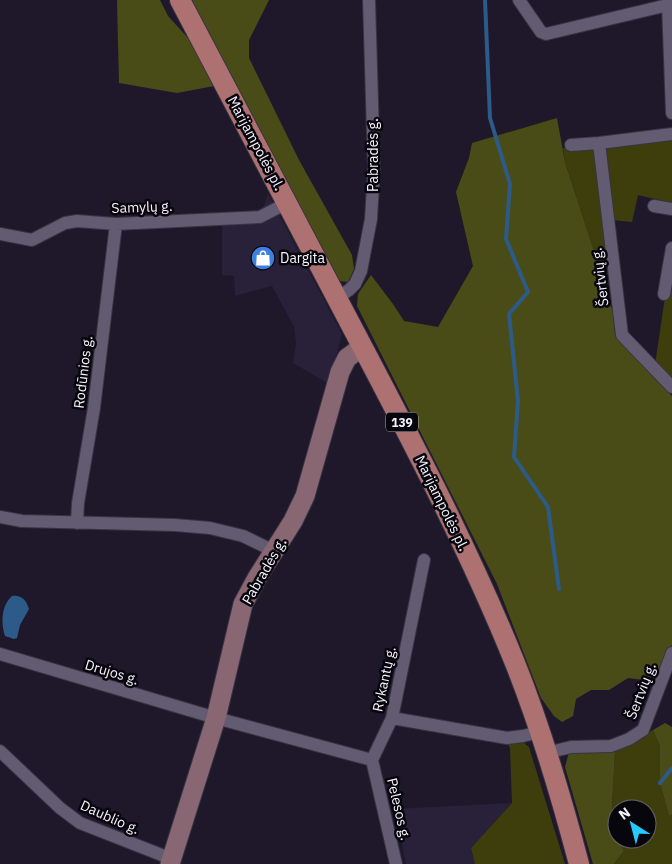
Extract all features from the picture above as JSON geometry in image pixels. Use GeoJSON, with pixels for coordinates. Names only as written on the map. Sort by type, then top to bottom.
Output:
{"type":"FeatureCollection","features":[{"type":"Feature","properties":{"kind":"main road","name":"Marijampolės pl."},"geometry":{"type":"LineString","coordinates":[[180,0],[440,497],[488,599],[516,666],[539,732],[579,864]]}},
{"type":"Feature","properties":{"kind":"street","name":"Pabradės g."},"geometry":{"type":"LineString","coordinates":[[337,298],[355,284],[361,271],[371,218],[374,168],[369,0]]}},
{"type":"Feature","properties":{"kind":"street"},"geometry":{"type":"LineString","coordinates":[[519,0],[541,32],[546,34],[668,5],[672,114]]}},
{"type":"Feature","properties":{"kind":"street"},"geometry":{"type":"LineString","coordinates":[[571,145],[672,134]]}},
{"type":"Feature","properties":{"kind":"street","name":"Šertvių g."},"geometry":{"type":"LineString","coordinates":[[599,143],[622,335],[672,387]]}},
{"type":"Feature","properties":{"kind":"street","name":"Samylų g."},"geometry":{"type":"LineString","coordinates":[[0,234],[32,240],[65,223],[78,221],[116,224],[260,217],[287,203]]}},
{"type":"Feature","properties":{"kind":"street"},"geometry":{"type":"LineString","coordinates":[[654,206],[672,209]]}},
{"type":"Feature","properties":{"kind":"street","name":"Rodūnios g."},"geometry":{"type":"LineString","coordinates":[[77,523],[78,503],[94,408],[116,224]]}},
{"type":"Feature","properties":{"kind":"street"},"geometry":{"type":"LineString","coordinates":[[664,294],[672,248]]}},
{"type":"Feature","properties":{"kind":"street","name":"Pabradės g."},"geometry":{"type":"LineString","coordinates":[[171,862],[216,718],[243,604],[293,521],[305,496],[340,372],[346,358],[362,346]]}},
{"type":"Feature","properties":{"kind":"street"},"geometry":{"type":"LineString","coordinates":[[0,518],[22,521],[175,525],[210,528],[243,536],[274,551]]}},
{"type":"Feature","properties":{"kind":"street","name":"Rykantų g."},"geometry":{"type":"LineString","coordinates":[[372,760],[392,718],[424,560]]}},
{"type":"Feature","properties":{"kind":"street","name":"Šertvių g."},"geometry":{"type":"LineString","coordinates":[[546,753],[571,746],[611,746],[630,739],[643,730],[672,653]]}},
{"type":"Feature","properties":{"kind":"street","name":"Drujos g."},"geometry":{"type":"LineString","coordinates":[[0,654],[216,718]]}},
{"type":"Feature","properties":{"kind":"street"},"geometry":{"type":"LineString","coordinates":[[216,718],[372,760]]}},
{"type":"Feature","properties":{"kind":"street"},"geometry":{"type":"LineString","coordinates":[[392,718],[506,738],[539,732]]}},
{"type":"Feature","properties":{"kind":"street","name":"Daublio g."},"geometry":{"type":"LineString","coordinates":[[0,751],[60,808],[80,823],[171,862]]}},
{"type":"Feature","properties":{"kind":"street","name":"Pelesos g."},"geometry":{"type":"LineString","coordinates":[[372,760],[396,864]]}},
{"type":"Feature","properties":{"kind":"shaded area"},"geometry":{"type":"Polygon","coordinates":[[[117,0],[160,0],[168,16],[188,38],[214,86],[177,93],[119,83],[117,0]]]}},
{"type":"Feature","properties":{"kind":"shaded area"},"geometry":{"type":"Polygon","coordinates":[[[192,0],[269,0],[249,40],[249,58],[299,160],[352,255],[354,269],[348,282],[340,281],[255,125],[192,0]]]}},
{"type":"Feature","properties":{"kind":"shaded area"},"geometry":{"type":"Polygon","coordinates":[[[557,118],[565,162],[598,263],[602,294],[613,310],[615,334],[672,396],[672,645],[653,681],[628,678],[609,690],[591,690],[576,699],[573,716],[562,722],[554,716],[541,698],[497,584],[357,306],[358,294],[371,275],[404,321],[438,327],[473,266],[456,192],[469,158],[472,143],[557,118]]]}},
{"type":"Feature","properties":{"kind":"shaded area"},"geometry":{"type":"Polygon","coordinates":[[[672,137],[672,203],[638,195],[632,222],[612,220],[603,145],[672,137]]]}},
{"type":"Feature","properties":{"kind":"shaded area"},"geometry":{"type":"Polygon","coordinates":[[[563,148],[592,148],[595,153],[607,261],[598,263],[565,162],[563,148]]]}},
{"type":"Feature","properties":{"kind":"shaded area"},"geometry":{"type":"Polygon","coordinates":[[[268,194],[342,334],[329,384],[293,363],[296,344],[294,327],[272,286],[235,296],[234,276],[222,275],[222,214],[254,213],[264,206],[268,194]]]}},
{"type":"Feature","properties":{"kind":"shaded area"},"geometry":{"type":"Polygon","coordinates":[[[666,290],[672,291],[672,382],[655,365],[666,290]]]}},
{"type":"Feature","properties":{"kind":"shaded area"},"geometry":{"type":"Polygon","coordinates":[[[665,723],[672,727],[672,815],[669,816],[660,783],[660,746],[653,730],[665,723]]]}},
{"type":"Feature","properties":{"kind":"shaded area"},"geometry":{"type":"Polygon","coordinates":[[[653,730],[660,746],[660,783],[669,816],[672,815],[672,864],[614,864],[624,851],[623,849],[657,849],[657,799],[612,799],[615,752],[653,730]]]}},
{"type":"Feature","properties":{"kind":"shaded area"},"geometry":{"type":"Polygon","coordinates":[[[524,743],[529,747],[565,864],[475,864],[471,848],[512,803],[510,748],[508,744],[524,743]]]}},
{"type":"Feature","properties":{"kind":"shaded area"},"geometry":{"type":"Polygon","coordinates":[[[569,752],[615,752],[612,799],[607,799],[607,849],[623,849],[624,851],[614,864],[593,864],[565,767],[569,752]]]}},
{"type":"Feature","properties":{"kind":"shaded area"},"geometry":{"type":"Polygon","coordinates":[[[512,803],[471,848],[475,864],[406,864],[395,809],[512,803]]]}},
{"type":"Feature","properties":{"kind":"water"},"geometry":{"type":"Polygon","coordinates":[[[12,596],[18,596],[23,599],[29,609],[20,625],[17,638],[14,639],[5,636],[3,626],[4,610],[12,596]]]}},
{"type":"Feature","properties":{"kind":"waterway"},"geometry":{"type":"LineString","coordinates":[[485,0],[490,118],[510,184],[506,239],[528,292],[509,314],[518,401],[514,457],[548,507],[559,589]]}},
{"type":"Feature","properties":{"kind":"waterway"},"geometry":{"type":"LineString","coordinates":[[660,783],[672,768]]}},
{"type":"Feature","properties":{"kind":"place","name":"Dargita"},"geometry":{"type":"Point","coordinates":[263,258]}}]}
